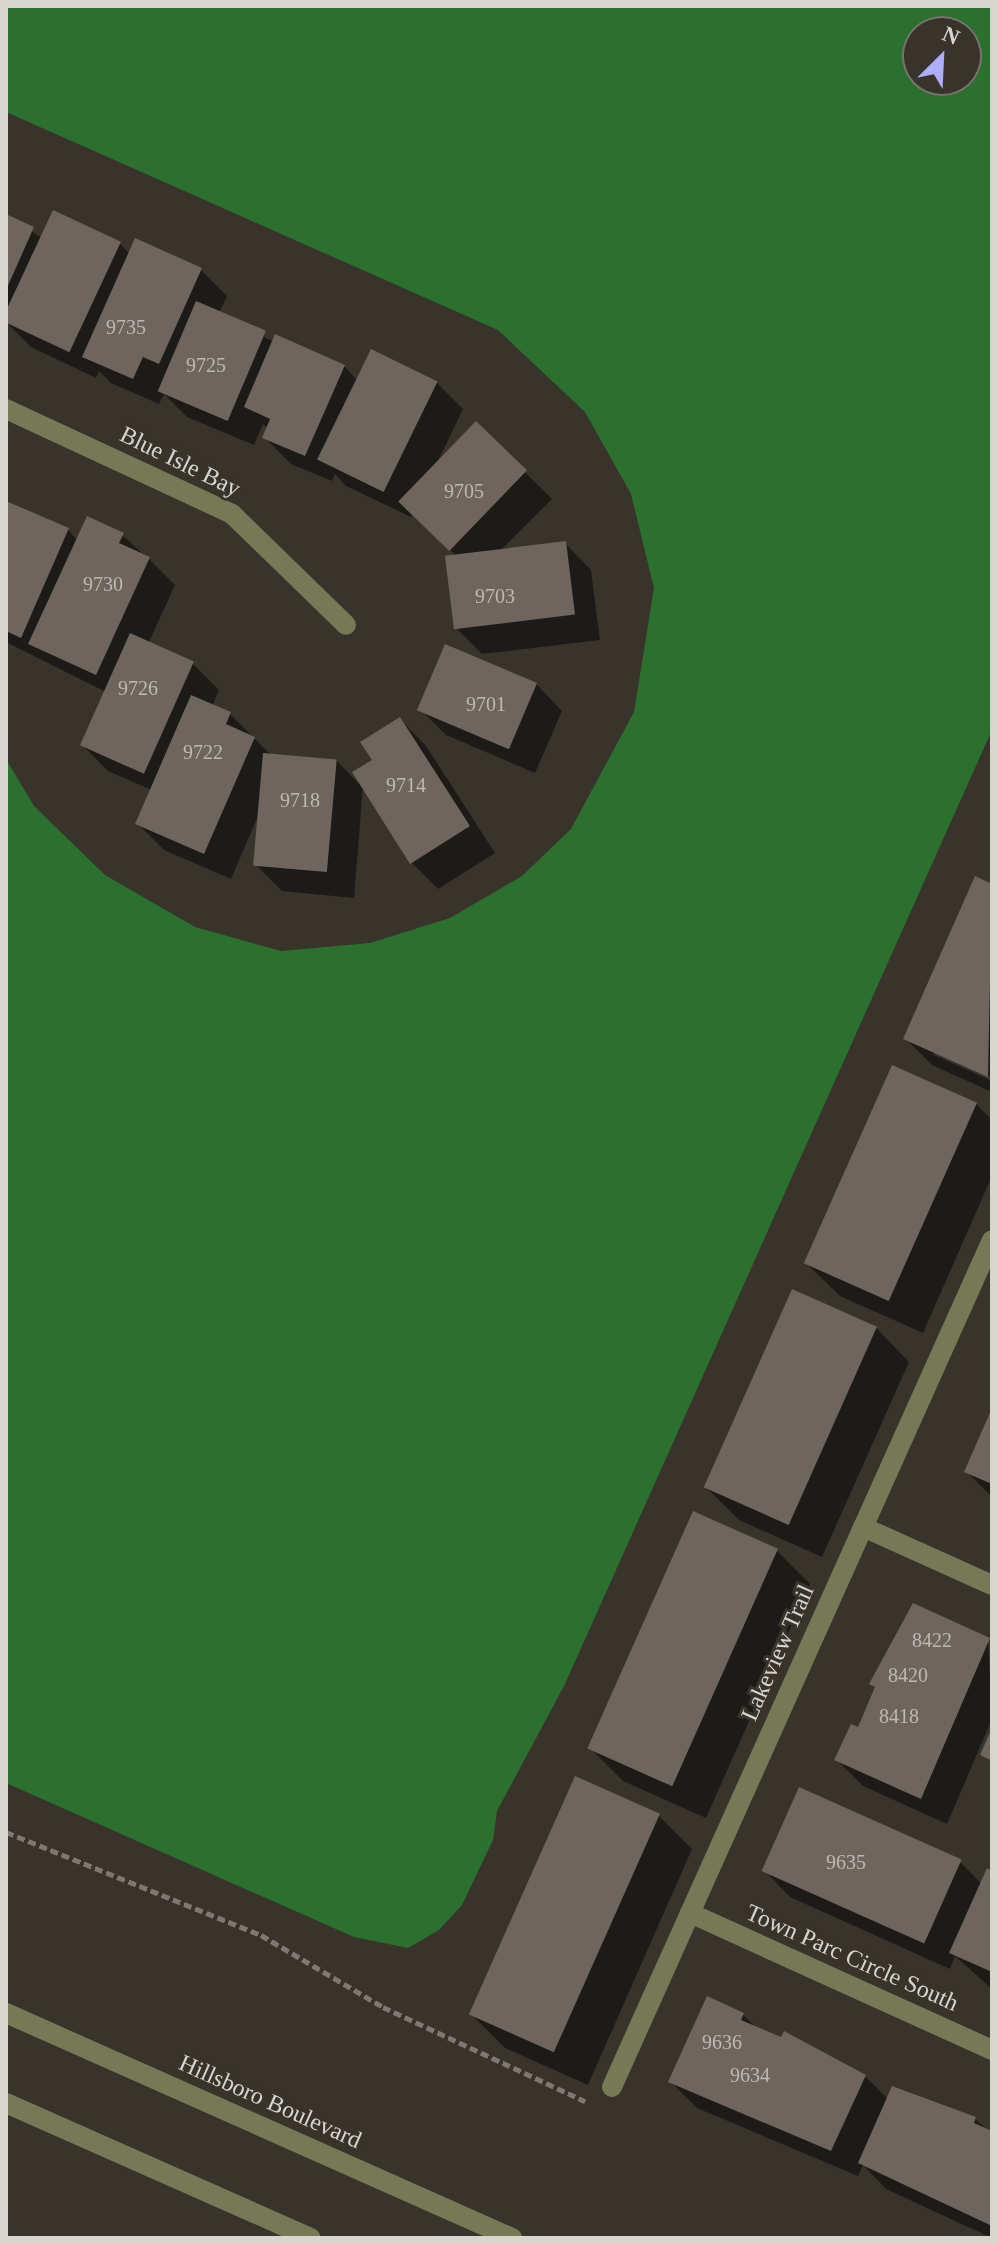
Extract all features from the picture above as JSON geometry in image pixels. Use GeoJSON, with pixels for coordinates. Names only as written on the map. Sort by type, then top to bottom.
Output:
{"type":"FeatureCollection","features":[{"type":"Feature","properties":{"kind":"street","name":"Blue Isle Bay"},"geometry":{"type":"LineString","coordinates":[[6,409],[232,514],[346,625]]}},
{"type":"Feature","properties":{"kind":"street","name":"Lakeview Trail"},"geometry":{"type":"LineString","coordinates":[[612,2087],[992,1240]]}},
{"type":"Feature","properties":{"kind":"street"},"geometry":{"type":"LineString","coordinates":[[863,1527],[992,1585]]}},
{"type":"Feature","properties":{"kind":"street","name":"Town Parc Circle South"},"geometry":{"type":"LineString","coordinates":[[690,1913],[992,2050]]}},
{"type":"Feature","properties":{"kind":"street","name":"Hillsboro Boulevard"},"geometry":{"type":"LineString","coordinates":[[6,2013],[512,2238]]}},
{"type":"Feature","properties":{"kind":"street"},"geometry":{"type":"LineString","coordinates":[[6,2103],[310,2238]]}},
{"type":"Feature","properties":{"kind":"path"},"geometry":{"type":"LineString","coordinates":[[6,1832],[261,1935],[383,2007],[597,2106],[612,2087]]}},
{"type":"Feature","properties":{"kind":"shaded area"},"geometry":{"type":"Polygon","coordinates":[[[6,6],[992,6],[992,730],[565,1684],[497,1811],[493,1840],[462,1905],[439,1930],[408,1948],[354,1937],[6,1783],[6,759],[34,806],[105,875],[195,927],[281,951],[370,943],[450,918],[522,876],[571,829],[634,712],[654,588],[631,494],[585,412],[498,330],[6,112],[6,6]]]}},
{"type":"Feature","properties":{"kind":"building"},"geometry":{"type":"Polygon","coordinates":[[[53,210],[121,242],[69,352],[6,323],[6,311],[53,210]]]}},
{"type":"Feature","properties":{"kind":"building"},"geometry":{"type":"Polygon","coordinates":[[[6,214],[34,227],[6,290],[6,214]]]}},
{"type":"Feature","properties":{"kind":"building"},"geometry":{"type":"Polygon","coordinates":[[[135,238],[202,268],[159,364],[143,357],[133,379],[82,357],[135,238]]]}},
{"type":"Feature","properties":{"kind":"building"},"geometry":{"type":"Polygon","coordinates":[[[196,301],[266,331],[228,421],[158,391],[196,301]]]}},
{"type":"Feature","properties":{"kind":"building"},"geometry":{"type":"Polygon","coordinates":[[[275,334],[345,365],[305,456],[262,438],[270,419],[244,407],[275,334]]]}},
{"type":"Feature","properties":{"kind":"building"},"geometry":{"type":"Polygon","coordinates":[[[371,349],[438,381],[384,492],[317,460],[371,349]]]}},
{"type":"Feature","properties":{"kind":"building"},"geometry":{"type":"Polygon","coordinates":[[[476,421],[527,470],[449,551],[398,502],[476,421]]]}},
{"type":"Feature","properties":{"kind":"building"},"geometry":{"type":"Polygon","coordinates":[[[6,501],[69,528],[21,638],[6,631],[6,501]]]}},
{"type":"Feature","properties":{"kind":"building"},"geometry":{"type":"Polygon","coordinates":[[[87,516],[124,533],[119,543],[150,557],[96,675],[28,644],[87,516]]]}},
{"type":"Feature","properties":{"kind":"building"},"geometry":{"type":"Polygon","coordinates":[[[566,541],[575,614],[454,629],[445,556],[566,541]]]}},
{"type":"Feature","properties":{"kind":"building"},"geometry":{"type":"Polygon","coordinates":[[[130,633],[194,661],[144,774],[80,745],[130,633]]]}},
{"type":"Feature","properties":{"kind":"building"},"geometry":{"type":"Polygon","coordinates":[[[445,644],[537,683],[509,749],[417,710],[445,644]]]}},
{"type":"Feature","properties":{"kind":"building"},"geometry":{"type":"Polygon","coordinates":[[[191,695],[231,712],[226,724],[255,737],[204,854],[135,824],[191,695]]]}},
{"type":"Feature","properties":{"kind":"building"},"geometry":{"type":"Polygon","coordinates":[[[400,717],[470,826],[410,864],[352,772],[372,760],[360,742],[400,717]]]}},
{"type":"Feature","properties":{"kind":"building"},"geometry":{"type":"Polygon","coordinates":[[[263,753],[337,759],[327,872],[253,866],[263,753]]]}},
{"type":"Feature","properties":{"kind":"building"},"geometry":{"type":"Polygon","coordinates":[[[975,876],[992,884],[988,1077],[903,1039],[975,876]]]}},
{"type":"Feature","properties":{"kind":"building"},"geometry":{"type":"Polygon","coordinates":[[[892,1065],[977,1103],[889,1301],[804,1263],[892,1065]]]}},
{"type":"Feature","properties":{"kind":"building"},"geometry":{"type":"Polygon","coordinates":[[[792,1289],[877,1327],[789,1525],[704,1487],[792,1289]]]}},
{"type":"Feature","properties":{"kind":"building"},"geometry":{"type":"Polygon","coordinates":[[[992,1408],[992,1484],[964,1472],[992,1408]]]}},
{"type":"Feature","properties":{"kind":"building"},"geometry":{"type":"Polygon","coordinates":[[[693,1511],[778,1549],[672,1786],[587,1749],[693,1511]]]}},
{"type":"Feature","properties":{"kind":"building"},"geometry":{"type":"Polygon","coordinates":[[[913,1603],[990,1638],[921,1799],[834,1760],[851,1724],[858,1727],[875,1687],[869,1684],[913,1603]]]}},
{"type":"Feature","properties":{"kind":"building"},"geometry":{"type":"Polygon","coordinates":[[[992,1728],[992,1761],[980,1755],[992,1728]]]}},
{"type":"Feature","properties":{"kind":"building"},"geometry":{"type":"Polygon","coordinates":[[[575,1776],[660,1814],[554,2052],[469,2014],[575,1776]]]}},
{"type":"Feature","properties":{"kind":"building"},"geometry":{"type":"Polygon","coordinates":[[[799,1787],[962,1859],[924,1943],[762,1871],[799,1787]]]}},
{"type":"Feature","properties":{"kind":"building"},"geometry":{"type":"Polygon","coordinates":[[[987,1868],[992,1871],[992,1972],[949,1953],[987,1868]]]}},
{"type":"Feature","properties":{"kind":"building"},"geometry":{"type":"Polygon","coordinates":[[[707,1996],[744,2013],[741,2020],[781,2037],[784,2031],[866,2075],[831,2151],[668,2082],[707,1996]]]}},
{"type":"Feature","properties":{"kind":"building"},"geometry":{"type":"Polygon","coordinates":[[[892,2086],[976,2117],[974,2123],[992,2131],[992,2226],[858,2163],[892,2086]]]}}]}
